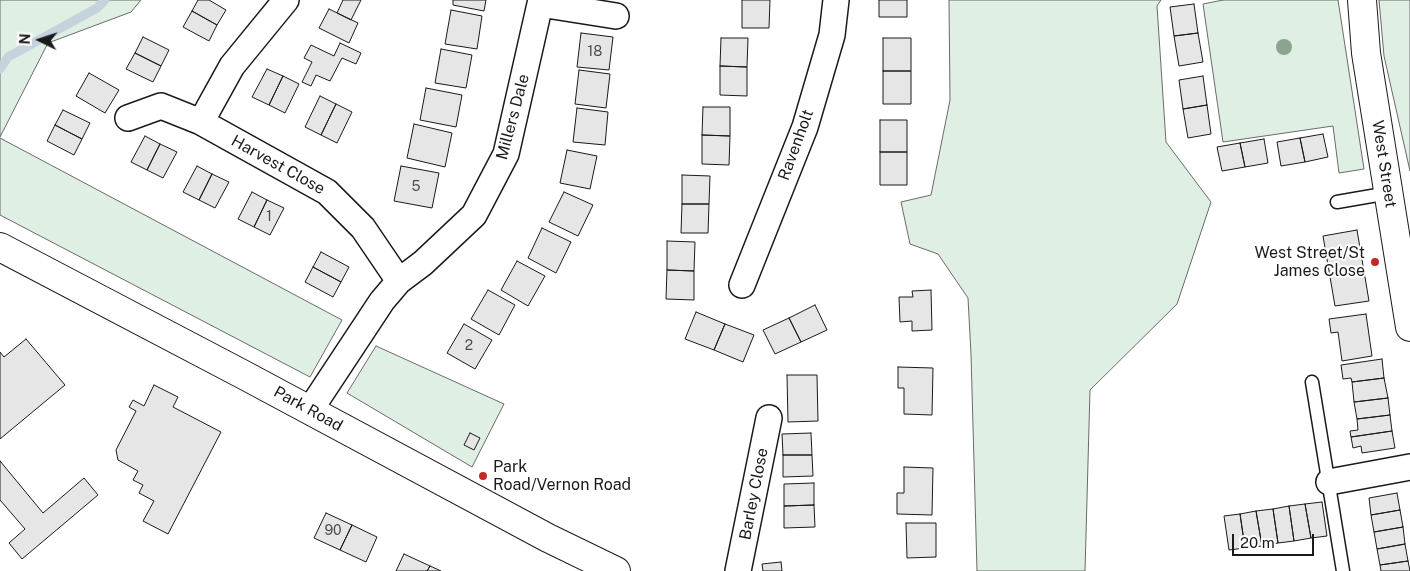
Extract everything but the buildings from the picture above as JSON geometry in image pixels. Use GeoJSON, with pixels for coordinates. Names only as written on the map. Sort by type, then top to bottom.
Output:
{"type":"FeatureCollection","features":[{"type":"Feature","properties":{"kind":"main road","name":"West Street"},"geometry":{"type":"LineString","coordinates":[[1362,0],[1366,53],[1410,327]]}},
{"type":"Feature","properties":{"kind":"main road","name":"Park Road"},"geometry":{"type":"LineString","coordinates":[[0,247],[548,538],[616,571]]}},
{"type":"Feature","properties":{"kind":"street"},"geometry":{"type":"LineString","coordinates":[[201,122],[232,66],[286,0]]}},
{"type":"Feature","properties":{"kind":"street","name":"Ravenholt"},"geometry":{"type":"LineString","coordinates":[[742,285],[805,127],[832,35],[836,0]]}},
{"type":"Feature","properties":{"kind":"street","name":"Millers Dale"},"geometry":{"type":"LineString","coordinates":[[399,281],[424,263],[474,215],[506,154],[540,2],[616,16]]}},
{"type":"Feature","properties":{"kind":"street","name":"Harvest Close"},"geometry":{"type":"LineString","coordinates":[[128,118],[161,106],[201,122],[327,192],[363,228],[399,281]]}},
{"type":"Feature","properties":{"kind":"street"},"geometry":{"type":"LineString","coordinates":[[310,410],[372,317],[399,281]]}},
{"type":"Feature","properties":{"kind":"street","name":"Barley Close"},"geometry":{"type":"LineString","coordinates":[[738,571],[769,418]]}},
{"type":"Feature","properties":{"kind":"street"},"geometry":{"type":"LineString","coordinates":[[1329,482],[1410,467]]}},
{"type":"Feature","properties":{"kind":"lane"},"geometry":{"type":"LineString","coordinates":[[1337,202],[1389,193]]}},
{"type":"Feature","properties":{"kind":"lane"},"geometry":{"type":"LineString","coordinates":[[1312,382],[1343,571]]}},
{"type":"Feature","properties":{"kind":"green space"},"geometry":{"type":"Polygon","coordinates":[[[0,0],[141,0],[131,12],[48,43],[0,137],[0,0]]]}},
{"type":"Feature","properties":{"kind":"green space"},"geometry":{"type":"Polygon","coordinates":[[[949,0],[1161,0],[1157,6],[1166,142],[1211,202],[1177,304],[1090,390],[1085,571],[977,571],[968,298],[938,254],[910,244],[901,202],[931,195],[950,100],[949,0]]]}},
{"type":"Feature","properties":{"kind":"green space"},"geometry":{"type":"Polygon","coordinates":[[[1223,0],[1338,0],[1364,169],[1339,173],[1333,126],[1223,142],[1203,4],[1223,0]]]}},
{"type":"Feature","properties":{"kind":"green space"},"geometry":{"type":"Polygon","coordinates":[[[1379,0],[1410,0],[1410,171],[1384,56],[1379,0]]]}},
{"type":"Feature","properties":{"kind":"green space"},"geometry":{"type":"Polygon","coordinates":[[[0,138],[342,320],[310,377],[0,215],[0,138]]]}},
{"type":"Feature","properties":{"kind":"green space"},"geometry":{"type":"Polygon","coordinates":[[[376,346],[504,404],[472,467],[347,393],[376,346]]]}},
{"type":"Feature","properties":{"kind":"waterway"},"geometry":{"type":"LineString","coordinates":[[0,69],[8,57],[97,8],[105,0]]}},
{"type":"Feature","properties":{"kind":"place","name":"West Street/St James Close"},"geometry":{"type":"Point","coordinates":[1375,262]}},
{"type":"Feature","properties":{"kind":"place","name":"Park Road/Vernon Road"},"geometry":{"type":"Point","coordinates":[483,476]}}]}
